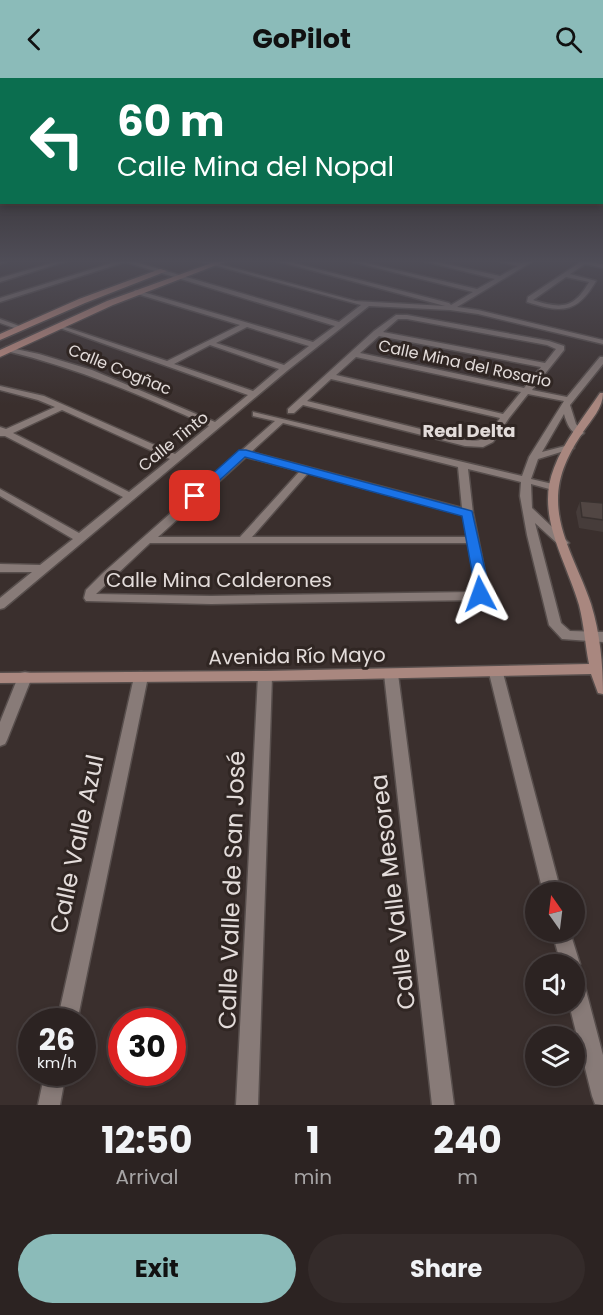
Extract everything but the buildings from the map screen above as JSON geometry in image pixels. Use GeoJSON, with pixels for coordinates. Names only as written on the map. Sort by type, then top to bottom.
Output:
{"type":"FeatureCollection","features":[{"type":"Feature","properties":{"kind":"main road"},"geometry":{"type":"LineString","coordinates":[[0,337],[64,309]]}},
{"type":"Feature","properties":{"kind":"main road"},"geometry":{"type":"LineString","coordinates":[[8,349],[97,309]]}},
{"type":"Feature","properties":{"kind":"main road"},"geometry":{"type":"LineString","coordinates":[[8,349],[28,334],[20,328]]}},
{"type":"Feature","properties":{"kind":"street"},"geometry":{"type":"LineString","coordinates":[[192,309],[315,345]]}},
{"type":"Feature","properties":{"kind":"street"},"geometry":{"type":"LineString","coordinates":[[285,309],[340,325]]}},
{"type":"Feature","properties":{"kind":"street","name":"Calle Tinto"},"geometry":{"type":"LineString","coordinates":[[0,605],[129,496],[361,309]]}},
{"type":"Feature","properties":{"kind":"street"},"geometry":{"type":"LineString","coordinates":[[456,309],[492,315],[603,342]]}},
{"type":"Feature","properties":{"kind":"street"},"geometry":{"type":"LineString","coordinates":[[291,411],[391,320],[398,316],[559,346],[561,350],[527,390],[490,441],[483,444],[465,443],[301,402]]}},
{"type":"Feature","properties":{"kind":"street"},"geometry":{"type":"LineString","coordinates":[[0,321],[20,328]]}},
{"type":"Feature","properties":{"kind":"street"},"geometry":{"type":"LineString","coordinates":[[169,363],[246,325]]}},
{"type":"Feature","properties":{"kind":"street"},"geometry":{"type":"LineString","coordinates":[[57,326],[254,394]]}},
{"type":"Feature","properties":{"kind":"street"},"geometry":{"type":"LineString","coordinates":[[548,329],[603,348]]}},
{"type":"Feature","properties":{"kind":"street"},"geometry":{"type":"LineString","coordinates":[[377,333],[547,366]]}},
{"type":"Feature","properties":{"kind":"street"},"geometry":{"type":"LineString","coordinates":[[210,343],[285,368]]}},
{"type":"Feature","properties":{"kind":"street","name":"Calle Cogñac"},"geometry":{"type":"LineString","coordinates":[[8,349],[60,361],[86,370],[216,426]]}},
{"type":"Feature","properties":{"kind":"street","name":"Calle Mina del Rosario"},"geometry":{"type":"LineString","coordinates":[[354,354],[527,390],[568,403],[572,425],[580,433]]}},
{"type":"Feature","properties":{"kind":"street"},"geometry":{"type":"LineString","coordinates":[[597,637],[573,637],[562,633],[555,625],[527,509],[525,480],[534,457],[568,403],[603,359]]}},
{"type":"Feature","properties":{"kind":"street","name":"Calle Mina del Rosario"},"geometry":{"type":"LineString","coordinates":[[579,388],[603,375]]}},
{"type":"Feature","properties":{"kind":"street"},"geometry":{"type":"LineString","coordinates":[[329,376],[506,417]]}},
{"type":"Feature","properties":{"kind":"street"},"geometry":{"type":"LineString","coordinates":[[0,388],[41,398],[176,458]]}},
{"type":"Feature","properties":{"kind":"street"},"geometry":{"type":"LineString","coordinates":[[603,395],[569,448],[558,469],[554,487],[556,519],[562,543],[597,637],[603,689]]}},
{"type":"Feature","properties":{"kind":"street"},"geometry":{"type":"LineString","coordinates":[[2,433],[62,407]]}},
{"type":"Feature","properties":{"kind":"street"},"geometry":{"type":"LineString","coordinates":[[256,414],[554,487]]}},
{"type":"Feature","properties":{"kind":"street","name":"Calle Mina Calderones"},"geometry":{"type":"LineString","coordinates":[[281,420],[96,586],[90,593],[90,598],[222,600],[474,597],[480,594],[481,583],[472,540],[463,465]]}},
{"type":"Feature","properties":{"kind":"street"},"geometry":{"type":"LineString","coordinates":[[2,433],[129,496]]}},
{"type":"Feature","properties":{"kind":"street"},"geometry":{"type":"LineString","coordinates":[[534,457],[569,448]]}},
{"type":"Feature","properties":{"kind":"street"},"geometry":{"type":"LineString","coordinates":[[243,453],[468,513]]}},
{"type":"Feature","properties":{"kind":"street"},"geometry":{"type":"LineString","coordinates":[[243,540],[305,471]]}},
{"type":"Feature","properties":{"kind":"street"},"geometry":{"type":"LineString","coordinates":[[0,492],[79,538]]}},
{"type":"Feature","properties":{"kind":"street"},"geometry":{"type":"LineString","coordinates":[[527,509],[562,543]]}},
{"type":"Feature","properties":{"kind":"street"},"geometry":{"type":"LineString","coordinates":[[147,540],[472,540]]}},
{"type":"Feature","properties":{"kind":"street"},"geometry":{"type":"LineString","coordinates":[[0,568],[42,569]]}},
{"type":"Feature","properties":{"kind":"street","name":"Avenida Río Mayo"},"geometry":{"type":"LineString","coordinates":[[0,678],[496,673],[599,669]]}},
{"type":"Feature","properties":{"kind":"street"},"geometry":{"type":"LineString","coordinates":[[496,673],[549,882]]}},
{"type":"Feature","properties":{"kind":"street","name":"Calle Valle Mesorea"},"geometry":{"type":"LineString","coordinates":[[391,674],[443,1105]]}},
{"type":"Feature","properties":{"kind":"street"},"geometry":{"type":"LineString","coordinates":[[0,740],[25,676]]}},
{"type":"Feature","properties":{"kind":"street","name":"Calle Valle de San José"},"geometry":{"type":"LineString","coordinates":[[247,1105],[265,676]]}},
{"type":"Feature","properties":{"kind":"street","name":"Calle Valle Azul"},"geometry":{"type":"LineString","coordinates":[[70,1008],[141,677]]}},
{"type":"Feature","properties":{"kind":"street"},"geometry":{"type":"LineString","coordinates":[[582,1014],[603,1096]]}},
{"type":"Feature","properties":{"kind":"street"},"geometry":{"type":"LineString","coordinates":[[49,1105],[53,1086]]}},
{"type":"Feature","properties":{"kind":"district","name":"Real Delta"},"geometry":{"type":"Point","coordinates":[469,431]}},
{"type":"Feature","properties":{"kind":"route"},"geometry":{"type":"LineString","coordinates":[[195,496],[243,453],[468,513],[479,569],[480,594]]}}]}
